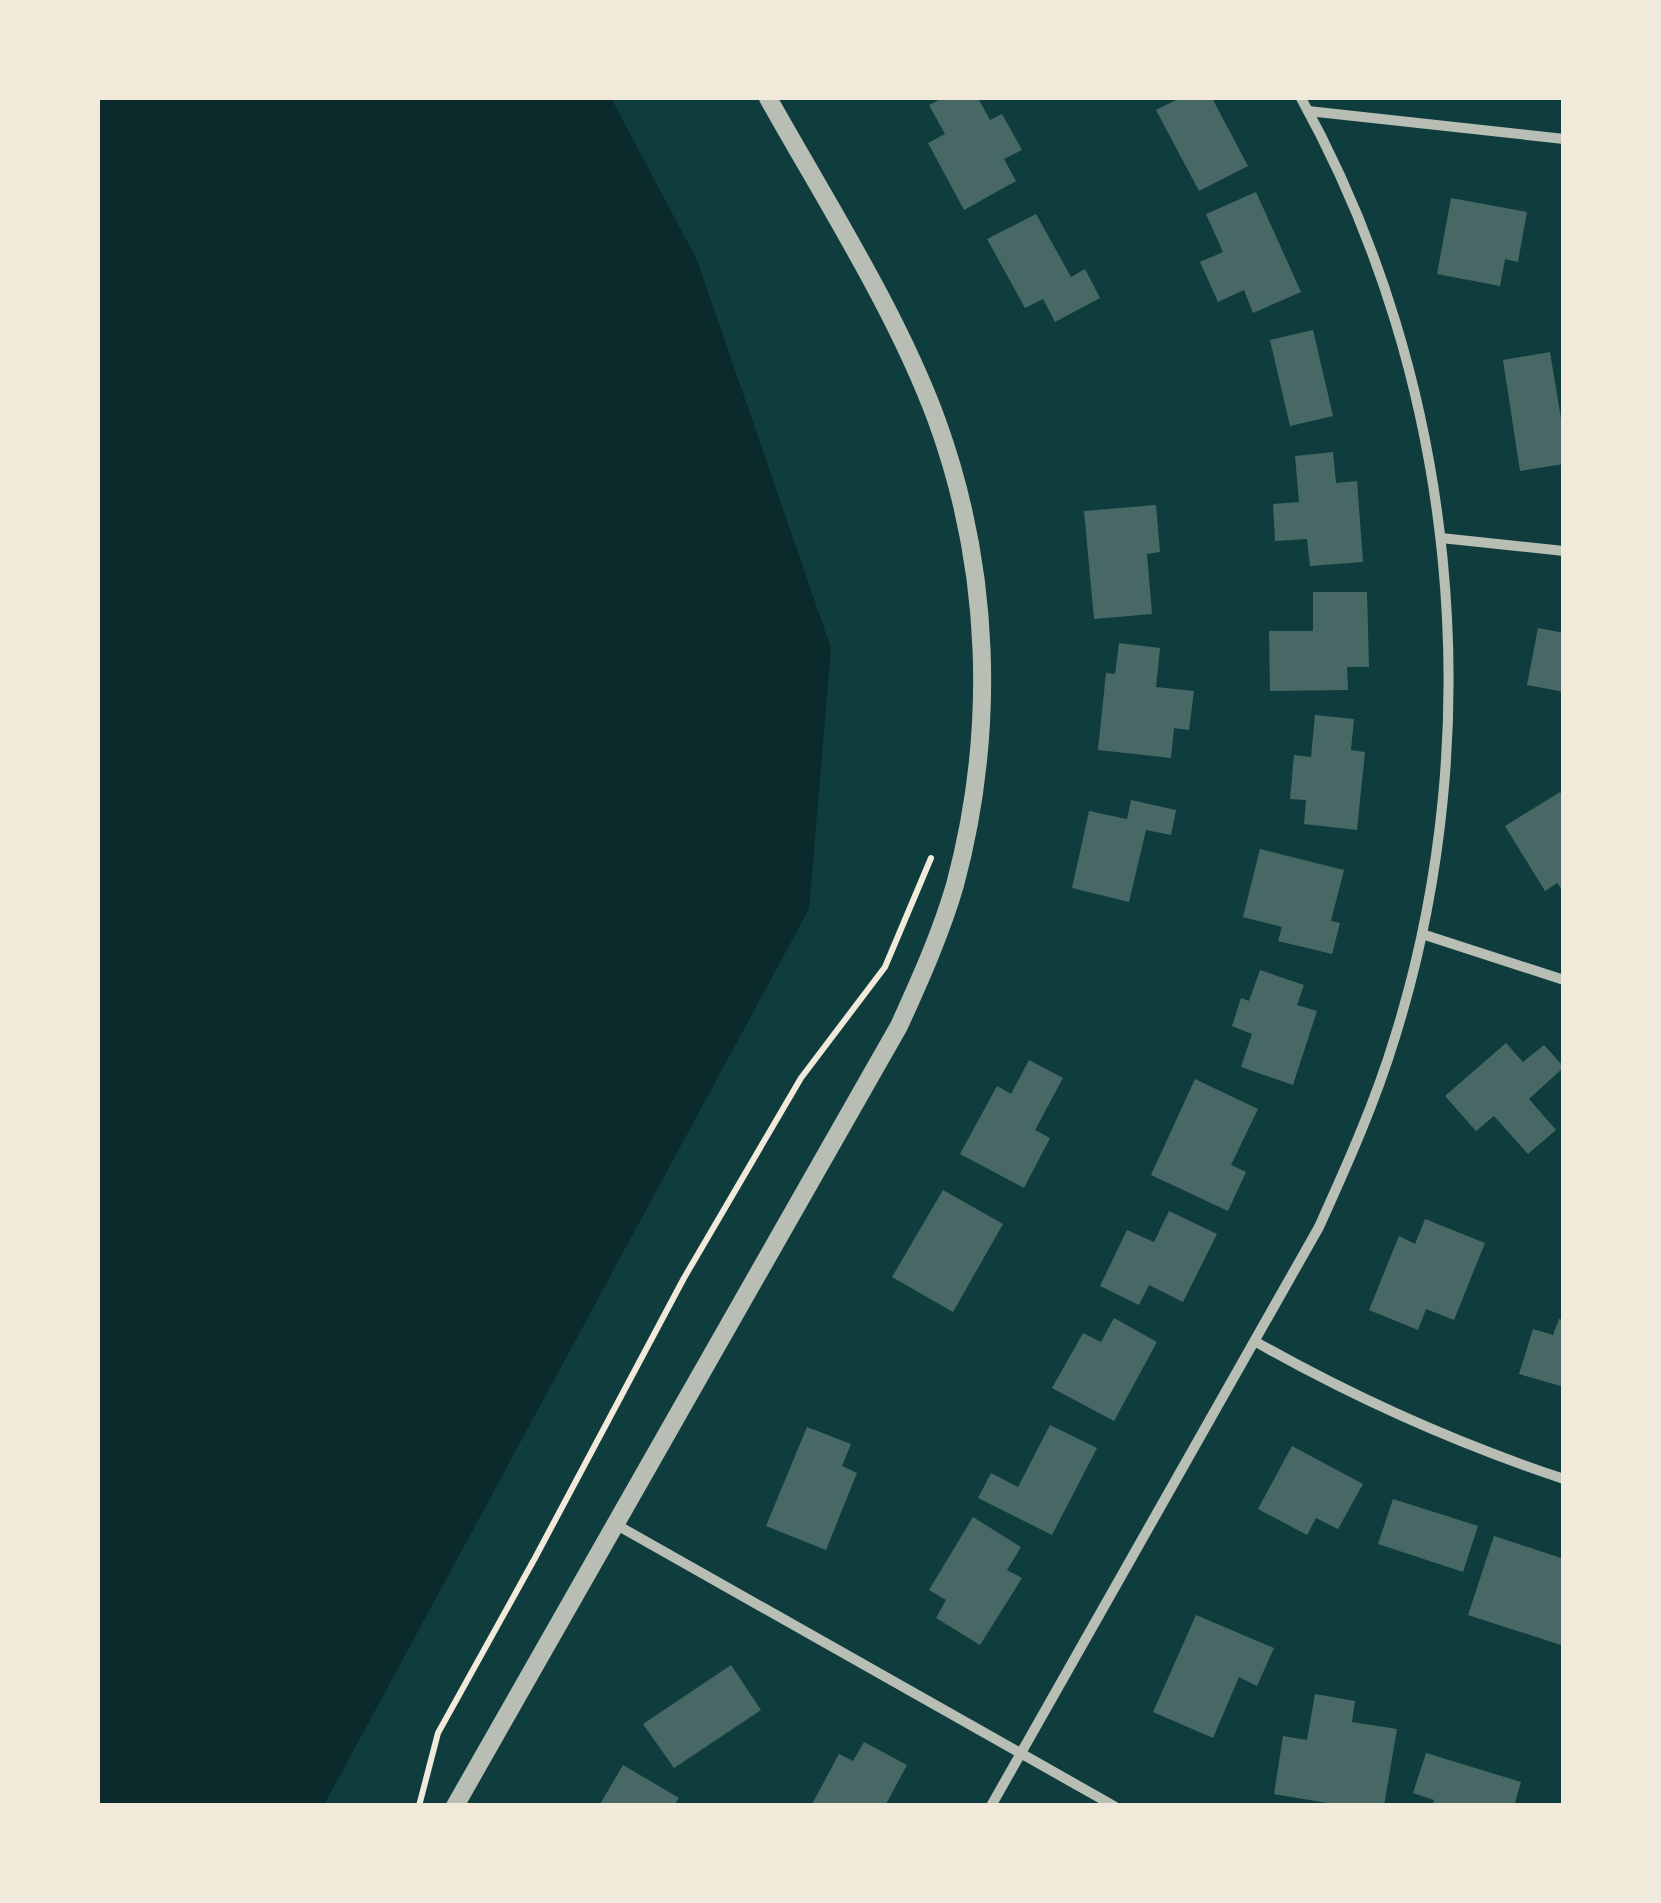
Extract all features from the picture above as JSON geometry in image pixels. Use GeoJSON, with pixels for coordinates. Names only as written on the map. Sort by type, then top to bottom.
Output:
{"type":"FeatureCollection","features":[{"type":"Feature","properties":{"kind":"street"},"geometry":{"type":"LineString","coordinates":[[455,1806],[907,1008],[954,888],[968,830],[981,742],[983,682],[978,594],[963,506],[936,420],[901,338],[768,98]]}},
{"type":"Feature","properties":{"kind":"street"},"geometry":{"type":"LineString","coordinates":[[992,1806],[1319,1227],[1360,1135],[1394,1040],[1422,934],[1440,830],[1448,730],[1448,629],[1441,538],[1428,454],[1405,356],[1346,190],[1301,98]]}},
{"type":"Feature","properties":{"kind":"street"},"geometry":{"type":"LineString","coordinates":[[1308,111],[1564,139]]}},
{"type":"Feature","properties":{"kind":"street"},"geometry":{"type":"LineString","coordinates":[[1441,538],[1564,551]]}},
{"type":"Feature","properties":{"kind":"street"},"geometry":{"type":"LineString","coordinates":[[1422,934],[1564,980]]}},
{"type":"Feature","properties":{"kind":"street"},"geometry":{"type":"LineString","coordinates":[[1256,1342],[1356,1398],[1435,1433],[1564,1478]]}},
{"type":"Feature","properties":{"kind":"street"},"geometry":{"type":"LineString","coordinates":[[615,1524],[1114,1806]]}},
{"type":"Feature","properties":{"kind":"path"},"geometry":{"type":"LineString","coordinates":[[420,1806],[438,1733],[684,1278],[801,1078],[885,967],[938,841]]}},
{"type":"Feature","properties":{"kind":"water"},"geometry":{"type":"Polygon","coordinates":[[[98,98],[611,98],[697,260],[831,648],[809,909],[324,1805],[98,1805],[98,98]]]}},
{"type":"Feature","properties":{"kind":"building"},"geometry":{"type":"Polygon","coordinates":[[[943,98],[978,98],[990,120],[1002,114],[1022,150],[1004,159],[1016,181],[964,210],[928,143],[945,134],[929,105],[943,98]]]}},
{"type":"Feature","properties":{"kind":"building"},"geometry":{"type":"Polygon","coordinates":[[[1180,98],[1212,98],[1248,166],[1199,191],[1156,110],[1180,98]]]}},
{"type":"Feature","properties":{"kind":"building"},"geometry":{"type":"Polygon","coordinates":[[[1256,192],[1301,292],[1253,313],[1244,290],[1218,302],[1200,262],[1223,252],[1206,214],[1256,192]]]}},
{"type":"Feature","properties":{"kind":"building"},"geometry":{"type":"Polygon","coordinates":[[[1451,198],[1527,212],[1518,262],[1505,259],[1500,286],[1437,274],[1451,198]]]}},
{"type":"Feature","properties":{"kind":"building"},"geometry":{"type":"Polygon","coordinates":[[[1036,214],[1071,277],[1085,269],[1100,298],[1055,322],[1043,299],[1025,308],[987,239],[1036,214]]]}},
{"type":"Feature","properties":{"kind":"building"},"geometry":{"type":"Polygon","coordinates":[[[1313,330],[1333,416],[1290,426],[1270,340],[1313,330]]]}},
{"type":"Feature","properties":{"kind":"building"},"geometry":{"type":"Polygon","coordinates":[[[1550,352],[1564,437],[1564,464],[1520,471],[1503,360],[1550,352]]]}},
{"type":"Feature","properties":{"kind":"building"},"geometry":{"type":"Polygon","coordinates":[[[1333,452],[1336,483],[1357,481],[1363,562],[1310,566],[1307,539],[1275,541],[1273,504],[1299,502],[1295,456],[1333,452]]]}},
{"type":"Feature","properties":{"kind":"building"},"geometry":{"type":"Polygon","coordinates":[[[1156,505],[1160,552],[1147,554],[1152,614],[1094,619],[1084,511],[1156,505]]]}},
{"type":"Feature","properties":{"kind":"building"},"geometry":{"type":"Polygon","coordinates":[[[1313,592],[1367,592],[1369,667],[1347,667],[1348,690],[1270,691],[1269,631],[1313,631],[1313,592]]]}},
{"type":"Feature","properties":{"kind":"building"},"geometry":{"type":"Polygon","coordinates":[[[1538,628],[1564,633],[1564,692],[1527,685],[1538,628]]]}},
{"type":"Feature","properties":{"kind":"building"},"geometry":{"type":"Polygon","coordinates":[[[1119,643],[1160,648],[1156,687],[1194,691],[1189,730],[1174,728],[1171,758],[1098,750],[1106,673],[1115,674],[1119,643]]]}},
{"type":"Feature","properties":{"kind":"building"},"geometry":{"type":"Polygon","coordinates":[[[1315,715],[1354,719],[1351,750],[1365,752],[1357,830],[1304,824],[1306,800],[1290,799],[1294,755],[1311,757],[1315,715]]]}},
{"type":"Feature","properties":{"kind":"building"},"geometry":{"type":"Polygon","coordinates":[[[1560,792],[1564,798],[1564,892],[1557,883],[1545,891],[1505,826],[1560,792]]]}},
{"type":"Feature","properties":{"kind":"building"},"geometry":{"type":"Polygon","coordinates":[[[1131,800],[1176,810],[1171,835],[1146,830],[1129,902],[1072,888],[1089,811],[1127,819],[1131,800]]]}},
{"type":"Feature","properties":{"kind":"building"},"geometry":{"type":"Polygon","coordinates":[[[1260,849],[1344,870],[1331,921],[1340,923],[1332,954],[1278,941],[1282,927],[1243,917],[1260,849]]]}},
{"type":"Feature","properties":{"kind":"building"},"geometry":{"type":"Polygon","coordinates":[[[1260,970],[1304,985],[1297,1005],[1317,1011],[1293,1085],[1241,1067],[1252,1034],[1232,1026],[1241,998],[1249,1001],[1260,970]]]}},
{"type":"Feature","properties":{"kind":"building"},"geometry":{"type":"Polygon","coordinates":[[[1506,1043],[1523,1062],[1544,1045],[1564,1067],[1529,1099],[1556,1130],[1528,1154],[1494,1116],[1476,1131],[1445,1096],[1506,1043]]]}},
{"type":"Feature","properties":{"kind":"building"},"geometry":{"type":"Polygon","coordinates":[[[1029,1060],[1063,1078],[1035,1130],[1050,1138],[1024,1188],[960,1154],[997,1086],[1011,1094],[1029,1060]]]}},
{"type":"Feature","properties":{"kind":"building"},"geometry":{"type":"Polygon","coordinates":[[[1195,1079],[1258,1109],[1231,1165],[1246,1172],[1228,1211],[1151,1175],[1195,1079]]]}},
{"type":"Feature","properties":{"kind":"building"},"geometry":{"type":"Polygon","coordinates":[[[943,1190],[1003,1224],[953,1312],[892,1277],[943,1190]]]}},
{"type":"Feature","properties":{"kind":"building"},"geometry":{"type":"Polygon","coordinates":[[[1169,1211],[1217,1234],[1183,1302],[1149,1285],[1139,1305],[1100,1286],[1127,1230],[1154,1242],[1169,1211]]]}},
{"type":"Feature","properties":{"kind":"building"},"geometry":{"type":"Polygon","coordinates":[[[1425,1219],[1485,1243],[1454,1320],[1426,1309],[1418,1330],[1369,1310],[1399,1236],[1415,1244],[1425,1219]]]}},
{"type":"Feature","properties":{"kind":"building"},"geometry":{"type":"Polygon","coordinates":[[[1114,1318],[1157,1342],[1114,1421],[1052,1388],[1083,1333],[1101,1342],[1114,1318]]]}},
{"type":"Feature","properties":{"kind":"building"},"geometry":{"type":"Polygon","coordinates":[[[1559,1319],[1564,1320],[1564,1387],[1519,1374],[1533,1329],[1553,1335],[1559,1319]]]}},
{"type":"Feature","properties":{"kind":"building"},"geometry":{"type":"Polygon","coordinates":[[[1050,1425],[1097,1448],[1052,1535],[978,1498],[991,1473],[1018,1487],[1050,1425]]]}},
{"type":"Feature","properties":{"kind":"building"},"geometry":{"type":"Polygon","coordinates":[[[807,1427],[851,1444],[842,1466],[857,1473],[826,1550],[766,1526],[807,1427]]]}},
{"type":"Feature","properties":{"kind":"building"},"geometry":{"type":"Polygon","coordinates":[[[1292,1446],[1363,1484],[1338,1529],[1316,1518],[1307,1535],[1258,1509],[1292,1446]]]}},
{"type":"Feature","properties":{"kind":"building"},"geometry":{"type":"Polygon","coordinates":[[[1393,1499],[1478,1526],[1463,1572],[1378,1544],[1393,1499]]]}},
{"type":"Feature","properties":{"kind":"building"},"geometry":{"type":"Polygon","coordinates":[[[973,1517],[1021,1547],[1007,1570],[1022,1578],[980,1645],[936,1618],[946,1600],[929,1590],[973,1517]]]}},
{"type":"Feature","properties":{"kind":"building"},"geometry":{"type":"Polygon","coordinates":[[[1494,1536],[1564,1559],[1564,1646],[1468,1615],[1494,1536]]]}},
{"type":"Feature","properties":{"kind":"building"},"geometry":{"type":"Polygon","coordinates":[[[1196,1615],[1274,1648],[1257,1686],[1239,1677],[1213,1738],[1153,1712],[1196,1615]]]}},
{"type":"Feature","properties":{"kind":"building"},"geometry":{"type":"Polygon","coordinates":[[[731,1665],[761,1710],[674,1768],[643,1724],[731,1665]]]}},
{"type":"Feature","properties":{"kind":"building"},"geometry":{"type":"Polygon","coordinates":[[[1315,1694],[1355,1701],[1352,1722],[1397,1729],[1384,1806],[1345,1806],[1274,1794],[1283,1736],[1307,1740],[1315,1694]]]}},
{"type":"Feature","properties":{"kind":"building"},"geometry":{"type":"Polygon","coordinates":[[[864,1742],[907,1765],[885,1806],[811,1806],[839,1754],[853,1761],[864,1742]]]}},
{"type":"Feature","properties":{"kind":"building"},"geometry":{"type":"Polygon","coordinates":[[[1426,1753],[1521,1782],[1514,1806],[1432,1806],[1434,1800],[1413,1793],[1426,1753]]]}},
{"type":"Feature","properties":{"kind":"building"},"geometry":{"type":"Polygon","coordinates":[[[623,1765],[679,1798],[674,1806],[599,1806],[623,1765]]]}}]}
